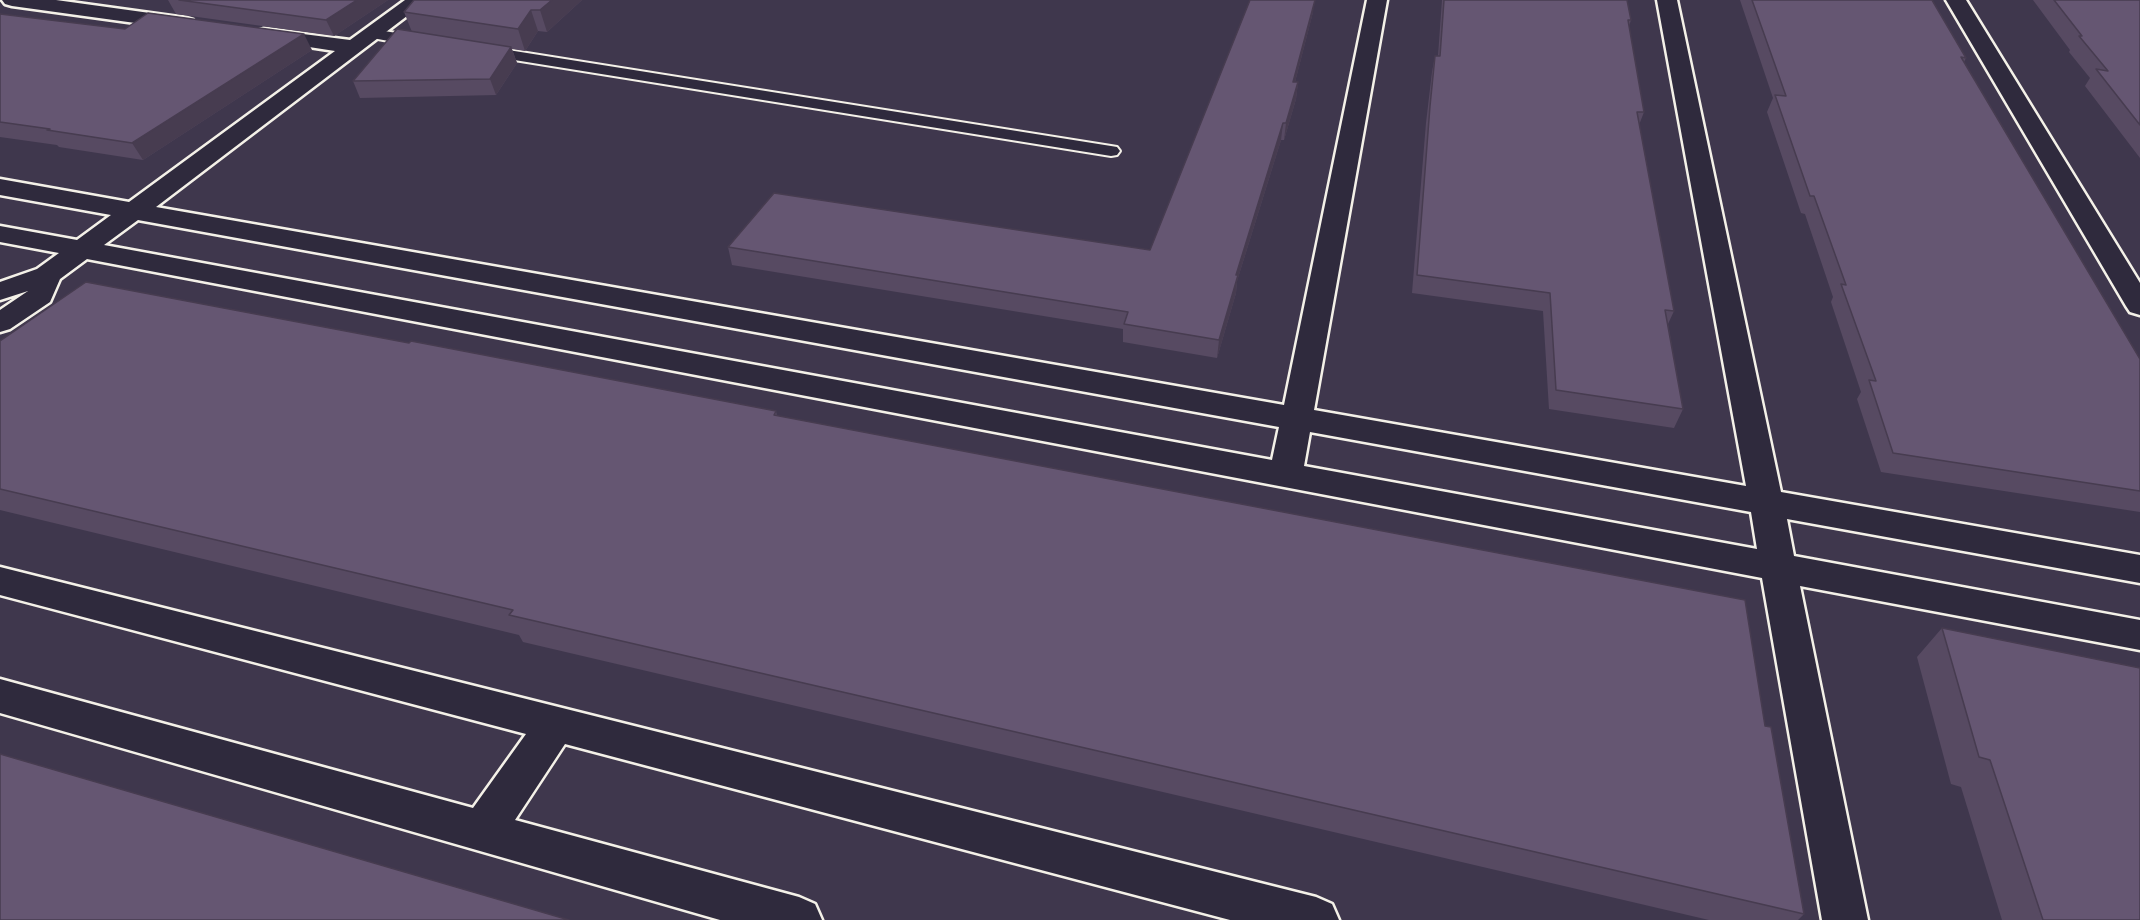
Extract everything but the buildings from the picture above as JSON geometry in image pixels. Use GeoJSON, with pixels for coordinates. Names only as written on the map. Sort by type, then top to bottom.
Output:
{"type":"FeatureCollection","features":[{"type":"Feature","properties":{"kind":"street"},"geometry":{"type":"LineString","coordinates":[[12,0],[203,26]]}},
{"type":"Feature","properties":{"kind":"street"},"geometry":{"type":"LineString","coordinates":[[122,15],[143,0]]}},
{"type":"Feature","properties":{"kind":"street"},"geometry":{"type":"LineString","coordinates":[[0,291],[47,275],[418,0]]}},
{"type":"Feature","properties":{"kind":"street"},"geometry":{"type":"LineString","coordinates":[[1287,475],[1377,0]]}},
{"type":"Feature","properties":{"kind":"street"},"geometry":{"type":"LineString","coordinates":[[1667,0],[1779,568],[1845,920]]}},
{"type":"Feature","properties":{"kind":"street"},"geometry":{"type":"LineString","coordinates":[[1956,0],[2140,306]]}},
{"type":"Feature","properties":{"kind":"street"},"geometry":{"type":"LineString","coordinates":[[250,33],[363,41]]}},
{"type":"Feature","properties":{"kind":"street"},"geometry":{"type":"LineString","coordinates":[[0,187],[2140,569]]}},
{"type":"Feature","properties":{"kind":"street"},"geometry":{"type":"LineString","coordinates":[[0,234],[2140,635]]}},
{"type":"Feature","properties":{"kind":"street"},"geometry":{"type":"LineString","coordinates":[[0,323],[40,296],[47,275]]}},
{"type":"Feature","properties":{"kind":"street"},"geometry":{"type":"LineString","coordinates":[[619,350],[664,305]]}},
{"type":"Feature","properties":{"kind":"street"},"geometry":{"type":"LineString","coordinates":[[0,580],[1316,920]]}},
{"type":"Feature","properties":{"kind":"street"},"geometry":{"type":"LineString","coordinates":[[0,696],[799,920]]}},
{"type":"Feature","properties":{"kind":"street"},"geometry":{"type":"LineString","coordinates":[[482,832],[556,724]]}},
{"type":"Feature","properties":{"kind":"lane"},"geometry":{"type":"LineString","coordinates":[[363,41],[443,45]]}},
{"type":"Feature","properties":{"kind":"lane"},"geometry":{"type":"LineString","coordinates":[[466,49],[1111,151]]}}]}
